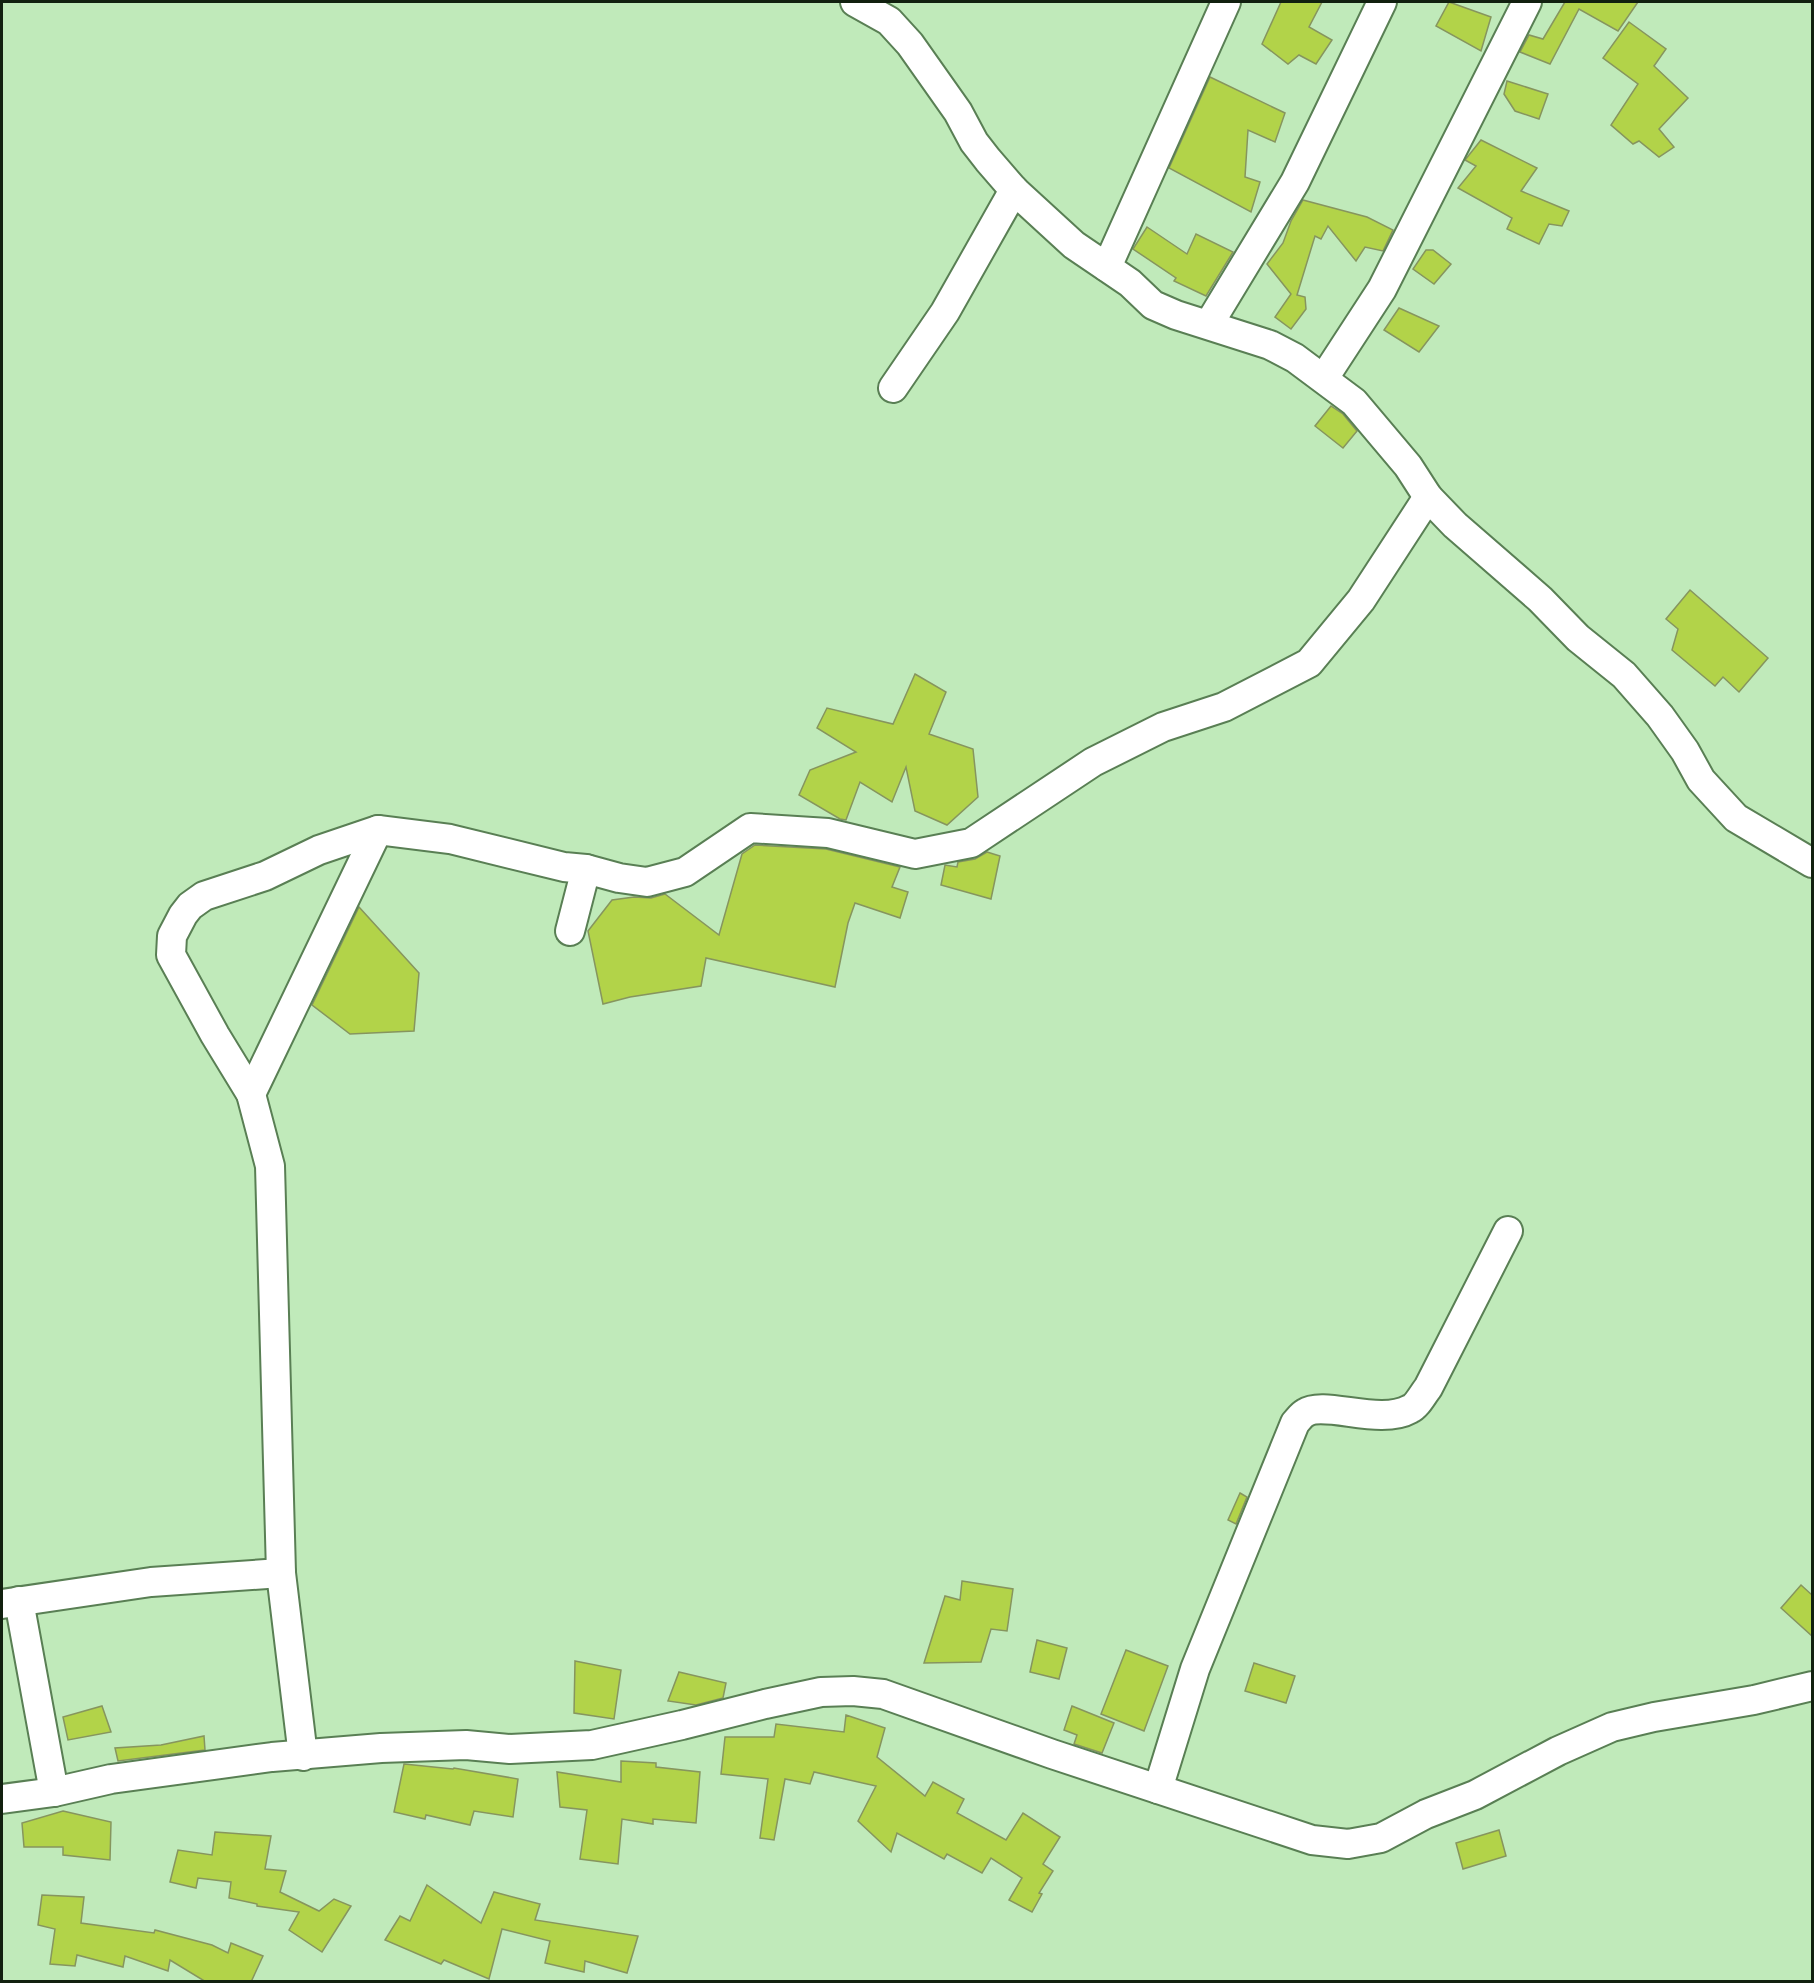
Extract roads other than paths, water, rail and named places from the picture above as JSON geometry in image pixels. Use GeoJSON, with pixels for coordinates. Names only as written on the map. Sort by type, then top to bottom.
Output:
{"type":"FeatureCollection","features":[{"type":"Feature","properties":{"kind":"street"},"geometry":{"type":"LineString","coordinates":[[855,2],[889,21],[910,44],[958,112],[974,142],[1014,190],[1074,245],[1130,283],[1153,305],[1176,315],[1270,345],[1295,358],[1354,402],[1408,466],[1428,497],[1455,525],[1540,599],[1578,638],[1624,675],[1660,716],[1685,751],[1701,780],[1736,818],[1812,863]]}},
{"type":"Feature","properties":{"kind":"street"},"geometry":{"type":"LineString","coordinates":[[1107,267],[1227,2]]}},
{"type":"Feature","properties":{"kind":"street"},"geometry":{"type":"LineString","coordinates":[[1209,324],[1294,182],[1382,2]]}},
{"type":"Feature","properties":{"kind":"street"},"geometry":{"type":"LineString","coordinates":[[1324,378],[1382,289],[1527,2]]}},
{"type":"Feature","properties":{"kind":"street"},"geometry":{"type":"LineString","coordinates":[[893,388],[945,312],[1014,190]]}},
{"type":"Feature","properties":{"kind":"street"},"geometry":{"type":"LineString","coordinates":[[303,1755],[280,1574],[270,1166],[251,1094],[171,955],[172,936],[190,906],[204,896],[265,876],[319,850],[378,830],[450,839],[564,867],[586,869],[619,878],[647,882],[685,872],[750,828],[828,833],[915,854],[971,843],[1093,762],[1163,727],[1224,708],[1309,663],[1360,600],[1428,497]]}},
{"type":"Feature","properties":{"kind":"street"},"geometry":{"type":"LineString","coordinates":[[251,1094],[378,830]]}},
{"type":"Feature","properties":{"kind":"street"},"geometry":{"type":"LineString","coordinates":[[570,931],[586,869]]}},
{"type":"Feature","properties":{"kind":"street"},"geometry":{"type":"LineString","coordinates":[[1158,1789],[1195,1669],[1295,1423],[1306,1412],[1323,1409],[1371,1415],[1394,1414],[1412,1409],[1428,1388],[1508,1231]]}},
{"type":"Feature","properties":{"kind":"street"},"geometry":{"type":"LineString","coordinates":[[54,1792],[10,1602],[151,1582],[280,1574]]}},
{"type":"Feature","properties":{"kind":"street"},"geometry":{"type":"LineString","coordinates":[[2,1799],[197,1766],[303,1755],[381,1748],[466,1745],[510,1749],[592,1745],[821,1692],[853,1691],[883,1694],[1312,1840],[1348,1844],[1381,1839],[1426,1814],[1475,1795],[1558,1751],[1612,1727],[1654,1717],[1754,1700],[1812,1686]]}}]}
